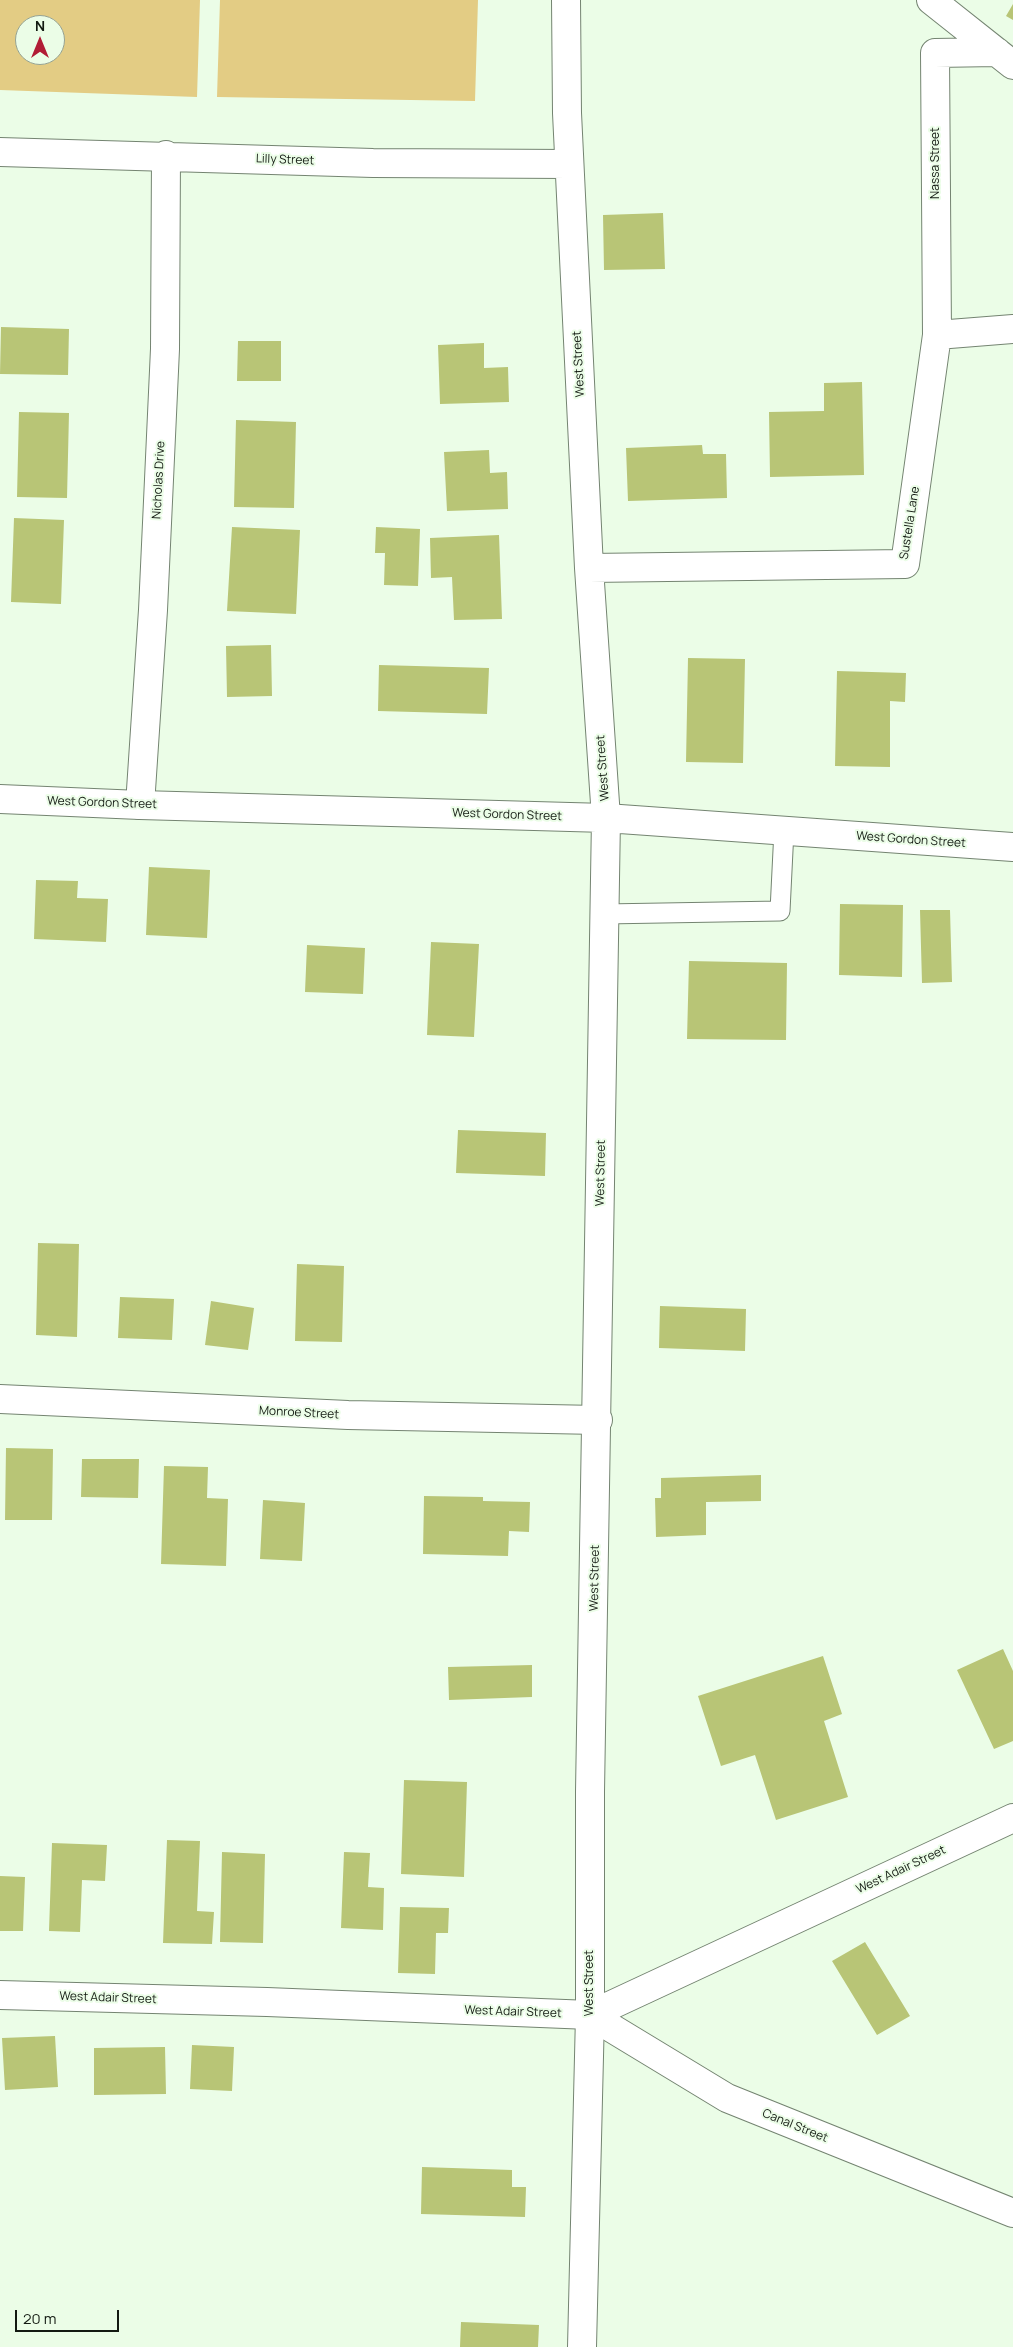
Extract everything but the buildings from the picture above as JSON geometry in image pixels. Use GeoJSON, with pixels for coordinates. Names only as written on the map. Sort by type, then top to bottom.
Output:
{"type":"FeatureCollection","features":[{"type":"Feature","properties":{"kind":"street","name":"West Street"},"geometry":{"type":"LineString","coordinates":[[566,0],[569,164],[589,568],[606,818],[598,1420],[590,1790],[590,2015],[582,2347]]}},
{"type":"Feature","properties":{"kind":"street"},"geometry":{"type":"LineString","coordinates":[[930,0],[1005,58]]}},
{"type":"Feature","properties":{"kind":"street","name":"Nassa Street"},"geometry":{"type":"LineString","coordinates":[[937,335],[935,53],[1005,58]]}},
{"type":"Feature","properties":{"kind":"street","name":"Lilly Street"},"geometry":{"type":"LineString","coordinates":[[0,152],[373,163],[569,164]]}},
{"type":"Feature","properties":{"kind":"street","name":"Nicholas Drive"},"geometry":{"type":"LineString","coordinates":[[140,805],[153,610],[165,349],[166,156]]}},
{"type":"Feature","properties":{"kind":"street"},"geometry":{"type":"LineString","coordinates":[[937,335],[1013,329]]}},
{"type":"Feature","properties":{"kind":"street","name":"Sustella Lane"},"geometry":{"type":"LineString","coordinates":[[589,568],[905,564],[937,335]]}},
{"type":"Feature","properties":{"kind":"street","name":"West Gordon Street"},"geometry":{"type":"LineString","coordinates":[[0,798],[140,805],[606,818],[1013,847]]}},
{"type":"Feature","properties":{"kind":"street","name":"Monroe Street"},"geometry":{"type":"LineString","coordinates":[[0,1399],[348,1415],[598,1420]]}},
{"type":"Feature","properties":{"kind":"street","name":"West Adair Street"},"geometry":{"type":"LineString","coordinates":[[0,1995],[267,2002],[590,2015],[1013,1818]]}},
{"type":"Feature","properties":{"kind":"street","name":"Canal Street"},"geometry":{"type":"LineString","coordinates":[[590,2015],[726,2098],[1013,2213]]}},
{"type":"Feature","properties":{"kind":"lane"},"geometry":{"type":"LineString","coordinates":[[604,914],[780,911],[784,830]]}},
{"type":"Feature","properties":{"kind":"shaded area"},"geometry":{"type":"Polygon","coordinates":[[[0,0],[200,0],[197,97],[0,90],[0,0]]]}},
{"type":"Feature","properties":{"kind":"shaded area"},"geometry":{"type":"Polygon","coordinates":[[[220,0],[478,0],[475,101],[217,97],[220,0]]]}}]}
